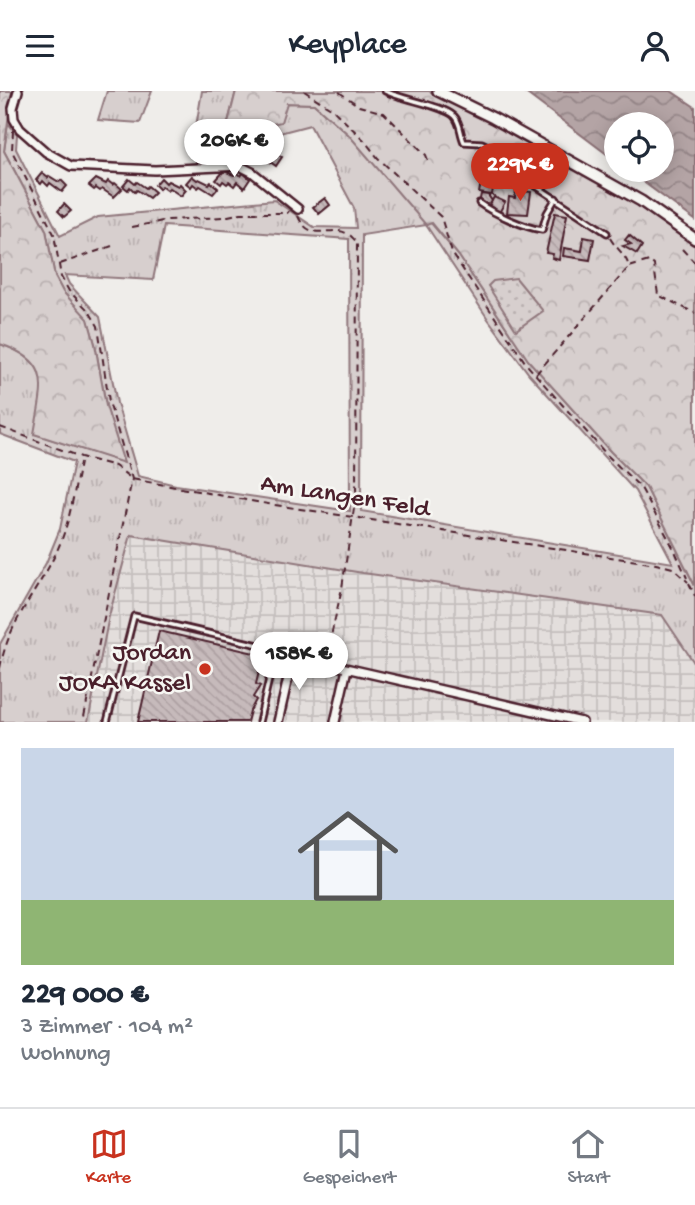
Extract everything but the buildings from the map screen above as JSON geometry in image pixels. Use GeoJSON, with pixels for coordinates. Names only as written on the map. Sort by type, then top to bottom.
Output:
{"type":"FeatureCollection","features":[{"type":"Feature","properties":{"kind":"street"},"geometry":{"type":"LineString","coordinates":[[18,91],[13,109],[14,119],[20,129],[46,152],[71,166],[155,170],[240,166],[297,208]]}},
{"type":"Feature","properties":{"kind":"street"},"geometry":{"type":"LineString","coordinates":[[438,91],[493,118],[663,214],[695,239]]}},
{"type":"Feature","properties":{"kind":"street"},"geometry":{"type":"LineString","coordinates":[[278,722],[293,656],[582,722]]}},
{"type":"Feature","properties":{"kind":"street"},"geometry":{"type":"LineString","coordinates":[[335,722],[347,669]]}},
{"type":"Feature","properties":{"kind":"lane"},"geometry":{"type":"LineString","coordinates":[[385,91],[399,99],[445,111],[459,123],[464,142],[488,146],[527,180],[607,233]]}},
{"type":"Feature","properties":{"kind":"lane"},"geometry":{"type":"LineString","coordinates":[[479,203],[532,229],[542,230],[547,213],[556,198]]}},
{"type":"Feature","properties":{"kind":"lane"},"geometry":{"type":"LineString","coordinates":[[107,722],[134,616],[275,649],[293,656]]}},
{"type":"Feature","properties":{"kind":"lane"},"geometry":{"type":"LineString","coordinates":[[259,722],[275,649]]}},
{"type":"Feature","properties":{"kind":"path"},"geometry":{"type":"LineString","coordinates":[[303,91],[331,108],[364,140],[378,158],[441,217],[452,253],[527,365],[607,455],[641,488],[675,551],[695,596]]}},
{"type":"Feature","properties":{"kind":"path"},"geometry":{"type":"LineString","coordinates":[[340,92],[359,106],[384,113],[419,148],[429,163]]}},
{"type":"Feature","properties":{"kind":"path"},"geometry":{"type":"LineString","coordinates":[[14,119],[12,152],[54,234],[61,277],[98,326],[110,402],[132,479],[83,722]]}},
{"type":"Feature","properties":{"kind":"path"},"geometry":{"type":"LineString","coordinates":[[132,227],[168,220],[224,217],[241,213],[287,213],[297,208],[299,220],[310,231],[347,233],[357,242],[354,517],[325,664]]}},
{"type":"Feature","properties":{"kind":"path"},"geometry":{"type":"LineString","coordinates":[[607,233],[627,258],[629,267]]}},
{"type":"Feature","properties":{"kind":"path"},"geometry":{"type":"LineString","coordinates":[[59,264],[115,245]]}},
{"type":"Feature","properties":{"kind":"path"},"geometry":{"type":"LineString","coordinates":[[682,249],[695,263]]}},
{"type":"Feature","properties":{"kind":"path"},"geometry":{"type":"LineString","coordinates":[[536,373],[629,267],[649,261],[654,265],[658,295],[695,313]]}},
{"type":"Feature","properties":{"kind":"path","name":"Am Langen Feld"},"geometry":{"type":"LineString","coordinates":[[0,427],[81,457],[115,466],[132,479],[656,564],[673,568],[688,582]]}},
{"type":"Feature","properties":{"kind":"path"},"geometry":{"type":"LineString","coordinates":[[0,668],[10,633],[64,535],[81,457]]}},
{"type":"Feature","properties":{"kind":"shaded area"},"geometry":{"type":"Polygon","coordinates":[[[131,535],[363,573],[662,615],[695,664],[695,722],[88,722],[109,616],[131,535]]]}},
{"type":"Feature","properties":{"kind":"green space"},"geometry":{"type":"Polygon","coordinates":[[[0,91],[12,91],[4,151],[46,230],[55,277],[63,292],[88,319],[106,406],[124,463],[34,434],[41,389],[37,368],[17,351],[0,344],[0,91]]]}},
{"type":"Feature","properties":{"kind":"green space"},"geometry":{"type":"Polygon","coordinates":[[[107,91],[152,91],[140,123],[98,120],[107,91]]]}},
{"type":"Feature","properties":{"kind":"green space"},"geometry":{"type":"Polygon","coordinates":[[[202,91],[236,91],[225,134],[287,103],[314,104],[348,134],[459,256],[528,360],[646,487],[695,586],[695,664],[662,615],[363,573],[131,535],[109,616],[88,722],[0,722],[0,644],[46,563],[60,529],[74,462],[0,434],[0,344],[17,351],[37,368],[41,389],[35,434],[123,462],[106,406],[88,320],[63,292],[55,277],[46,230],[4,151],[8,123],[17,134],[16,149],[60,236],[98,217],[274,200],[314,227],[356,228],[354,208],[310,125],[191,156],[202,91]],[[426,225],[362,235],[361,511],[673,563],[635,491],[529,374],[488,319],[426,225]],[[164,226],[153,280],[65,275],[69,284],[100,317],[117,403],[138,476],[176,485],[350,511],[349,239],[164,226]]]}},
{"type":"Feature","properties":{"kind":"green space"},"geometry":{"type":"Polygon","coordinates":[[[236,91],[429,91],[492,120],[662,217],[695,246],[695,586],[646,487],[528,360],[459,256],[432,223],[426,225],[348,134],[314,104],[287,103],[281,122],[225,135],[236,91]]]}},
{"type":"Feature","properties":{"kind":"green space"},"geometry":{"type":"Polygon","coordinates":[[[516,278],[543,311],[516,330],[488,286],[493,281],[516,278]]]}},
{"type":"Feature","properties":{"kind":"water"},"geometry":{"type":"Polygon","coordinates":[[[523,91],[671,91],[695,107],[695,220],[643,182],[674,182],[674,112],[604,112],[604,152],[523,91]]]}},
{"type":"Feature","properties":{"kind":"place","name":"Jordan JOKA Kassel"},"geometry":{"type":"Point","coordinates":[205,669]}}]}
